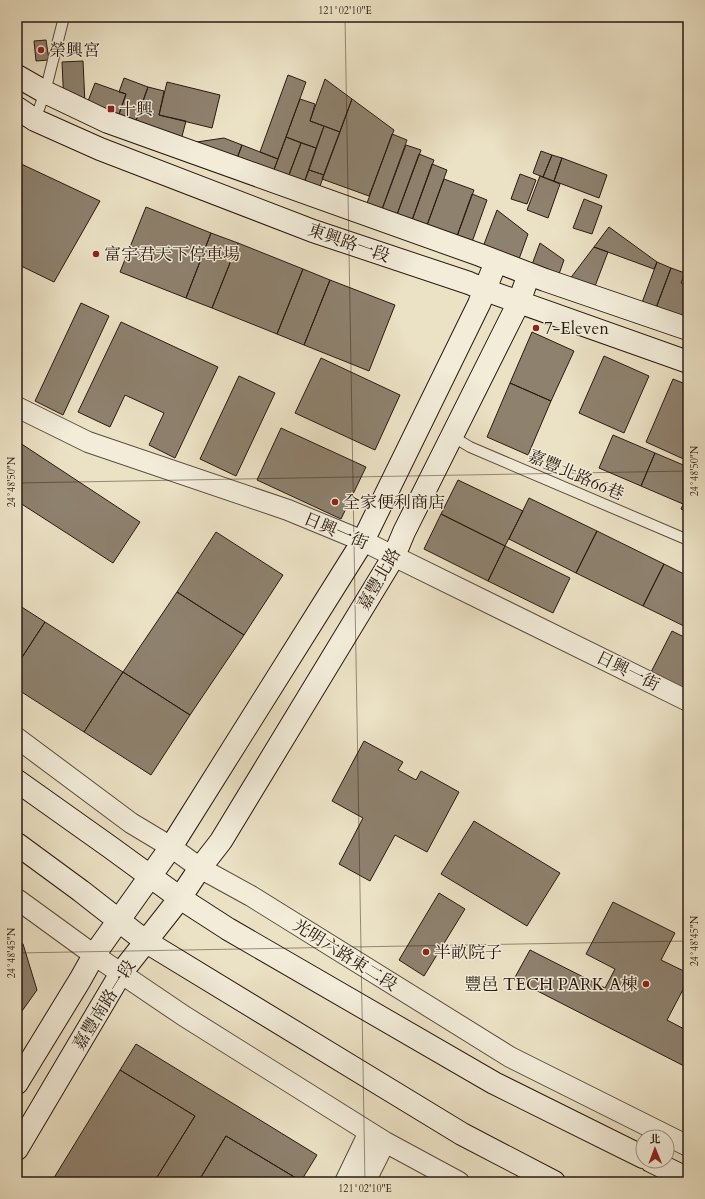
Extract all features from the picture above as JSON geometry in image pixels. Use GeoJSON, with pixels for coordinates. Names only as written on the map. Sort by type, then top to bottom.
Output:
{"type":"FeatureCollection","features":[{"type":"Feature","properties":{"kind":"street","name":"東興路一段"},"geometry":{"type":"LineString","coordinates":[[17,76],[45,92],[108,122],[529,274],[688,329]]}},
{"type":"Feature","properties":{"kind":"street","name":"東興路一段"},"geometry":{"type":"LineString","coordinates":[[17,108],[35,120],[100,149],[313,231],[469,283],[688,362]]}},
{"type":"Feature","properties":{"kind":"street","name":"嘉豐北路"},"geometry":{"type":"LineString","coordinates":[[171,847],[363,541],[452,360],[485,290],[496,262]]}},
{"type":"Feature","properties":{"kind":"street","name":"嘉豐北路"},"geometry":{"type":"LineString","coordinates":[[200,868],[221,841],[394,556],[404,532],[519,302],[529,274]]}},
{"type":"Feature","properties":{"kind":"street","name":"日興一街"},"geometry":{"type":"LineString","coordinates":[[17,407],[88,442],[288,510],[363,541],[688,701]]}},
{"type":"Feature","properties":{"kind":"street","name":"光明六路東二段"},"geometry":{"type":"LineString","coordinates":[[17,738],[131,823],[171,847],[200,868],[251,896],[510,1057],[688,1146]]}},
{"type":"Feature","properties":{"kind":"street","name":"光明六路東二段"},"geometry":{"type":"LineString","coordinates":[[17,781],[150,877],[228,929],[494,1083],[635,1153]]}},
{"type":"Feature","properties":{"kind":"street"},"geometry":{"type":"LineString","coordinates":[[17,844],[145,941],[462,1134],[554,1182]]}},
{"type":"Feature","properties":{"kind":"street","name":"嘉豐南路一段"},"geometry":{"type":"LineString","coordinates":[[17,1083],[94,955],[171,847]]}},
{"type":"Feature","properties":{"kind":"street","name":"嘉豐南路一段"},"geometry":{"type":"LineString","coordinates":[[17,1149],[121,973],[180,898],[200,868]]}},
{"type":"Feature","properties":{"kind":"street"},"geometry":{"type":"LineString","coordinates":[[17,898],[94,955],[184,1016],[377,1137],[459,1182]]}},
{"type":"Feature","properties":{"kind":"street"},"geometry":{"type":"LineString","coordinates":[[345,1182],[377,1137]]}},
{"type":"Feature","properties":{"kind":"street"},"geometry":{"type":"LineString","coordinates":[[365,1182],[377,1137]]}},
{"type":"Feature","properties":{"kind":"street"},"geometry":{"type":"LineString","coordinates":[[667,1169],[688,1179]]}},
{"type":"Feature","properties":{"kind":"lane"},"geometry":{"type":"LineString","coordinates":[[35,120],[45,92],[64,17]]}},
{"type":"Feature","properties":{"kind":"lane","name":"嘉豐北路66巷"},"geometry":{"type":"LineString","coordinates":[[452,436],[470,447],[688,540]]}},
{"type":"Feature","properties":{"kind":"building","name":"榮興宮"},"geometry":{"type":"Polygon","coordinates":[[[46,40],[49,60],[36,61],[34,41],[46,40]]]}},
{"type":"Feature","properties":{"kind":"building"},"geometry":{"type":"Polygon","coordinates":[[[83,61],[85,104],[64,105],[62,62],[83,61]]]}},
{"type":"Feature","properties":{"kind":"building"},"geometry":{"type":"Polygon","coordinates":[[[288,75],[306,82],[278,159],[260,152],[288,75]]]}},
{"type":"Feature","properties":{"kind":"building"},"geometry":{"type":"Polygon","coordinates":[[[124,78],[148,87],[132,132],[115,126],[126,94],[119,92],[124,78]]]}},
{"type":"Feature","properties":{"kind":"building"},"geometry":{"type":"Polygon","coordinates":[[[325,79],[352,99],[340,132],[310,121],[325,79]]]}},
{"type":"Feature","properties":{"kind":"building"},"geometry":{"type":"Polygon","coordinates":[[[167,82],[220,95],[212,128],[159,115],[167,82]]]}},
{"type":"Feature","properties":{"kind":"building"},"geometry":{"type":"Polygon","coordinates":[[[95,83],[126,94],[115,126],[83,114],[95,83]]]}},
{"type":"Feature","properties":{"kind":"building"},"geometry":{"type":"Polygon","coordinates":[[[148,87],[164,91],[159,115],[186,121],[180,144],[132,132],[148,87]]]}},
{"type":"Feature","properties":{"kind":"building"},"geometry":{"type":"Polygon","coordinates":[[[300,99],[315,104],[310,121],[324,126],[316,148],[286,137],[300,99]]]}},
{"type":"Feature","properties":{"kind":"building"},"geometry":{"type":"Polygon","coordinates":[[[352,99],[394,130],[369,196],[322,179],[352,99]]]}},
{"type":"Feature","properties":{"kind":"building"},"geometry":{"type":"Polygon","coordinates":[[[324,126],[340,132],[324,175],[309,170],[324,126]]]}},
{"type":"Feature","properties":{"kind":"building"},"geometry":{"type":"Polygon","coordinates":[[[392,134],[407,140],[377,223],[362,217],[392,134]]]}},
{"type":"Feature","properties":{"kind":"building"},"geometry":{"type":"Polygon","coordinates":[[[286,137],[301,143],[284,188],[269,183],[286,137]]]}},
{"type":"Feature","properties":{"kind":"building"},"geometry":{"type":"Polygon","coordinates":[[[224,138],[242,145],[233,169],[183,144],[224,138]]]}},
{"type":"Feature","properties":{"kind":"building"},"geometry":{"type":"Polygon","coordinates":[[[301,143],[316,148],[300,194],[284,188],[301,143]]]}},
{"type":"Feature","properties":{"kind":"building"},"geometry":{"type":"Polygon","coordinates":[[[242,145],[278,159],[269,183],[233,169],[242,145]]]}},
{"type":"Feature","properties":{"kind":"building"},"geometry":{"type":"Polygon","coordinates":[[[406,145],[421,150],[392,228],[377,223],[406,145]]]}},
{"type":"Feature","properties":{"kind":"building"},"geometry":{"type":"Polygon","coordinates":[[[541,151],[552,155],[543,177],[533,173],[541,151]]]}},
{"type":"Feature","properties":{"kind":"building"},"geometry":{"type":"Polygon","coordinates":[[[419,154],[434,160],[407,234],[392,228],[419,154]]]}},
{"type":"Feature","properties":{"kind":"building"},"geometry":{"type":"Polygon","coordinates":[[[552,155],[562,158],[554,181],[543,177],[552,155]]]}},
{"type":"Feature","properties":{"kind":"building"},"geometry":{"type":"Polygon","coordinates":[[[562,158],[607,175],[599,198],[554,181],[562,158]]]}},
{"type":"Feature","properties":{"kind":"building"},"geometry":{"type":"Polygon","coordinates":[[[17,162],[100,201],[54,282],[17,264],[17,162]]]}},
{"type":"Feature","properties":{"kind":"building"},"geometry":{"type":"Polygon","coordinates":[[[432,164],[447,170],[422,239],[407,234],[432,164]]]}},
{"type":"Feature","properties":{"kind":"building"},"geometry":{"type":"Polygon","coordinates":[[[309,170],[324,175],[315,200],[300,194],[309,170]]]}},
{"type":"Feature","properties":{"kind":"building"},"geometry":{"type":"Polygon","coordinates":[[[520,174],[536,180],[527,204],[511,199],[520,174]]]}},
{"type":"Feature","properties":{"kind":"building"},"geometry":{"type":"Polygon","coordinates":[[[540,176],[560,184],[548,218],[527,210],[540,176]]]}},
{"type":"Feature","properties":{"kind":"building"},"geometry":{"type":"Polygon","coordinates":[[[444,179],[474,190],[452,250],[422,239],[444,179]]]}},
{"type":"Feature","properties":{"kind":"building"},"geometry":{"type":"Polygon","coordinates":[[[472,194],[487,200],[467,256],[452,250],[472,194]]]}},
{"type":"Feature","properties":{"kind":"building"},"geometry":{"type":"Polygon","coordinates":[[[584,199],[602,206],[592,234],[573,228],[584,199]]]}},
{"type":"Feature","properties":{"kind":"building"},"geometry":{"type":"Polygon","coordinates":[[[146,207],[211,233],[186,298],[120,272],[146,207]]]}},
{"type":"Feature","properties":{"kind":"building"},"geometry":{"type":"Polygon","coordinates":[[[497,210],[528,234],[514,273],[478,260],[497,210]]]}},
{"type":"Feature","properties":{"kind":"building"},"geometry":{"type":"Polygon","coordinates":[[[609,227],[657,262],[654,269],[594,247],[609,227]]]}},
{"type":"Feature","properties":{"kind":"building"},"geometry":{"type":"Polygon","coordinates":[[[211,233],[238,243],[212,308],[186,298],[211,233]]]}},
{"type":"Feature","properties":{"kind":"building"},"geometry":{"type":"Polygon","coordinates":[[[238,243],[303,269],[277,334],[212,308],[238,243]]]}},
{"type":"Feature","properties":{"kind":"building"},"geometry":{"type":"Polygon","coordinates":[[[540,243],[564,260],[554,288],[527,278],[540,243]]]}},
{"type":"Feature","properties":{"kind":"building"},"geometry":{"type":"Polygon","coordinates":[[[594,247],[608,252],[592,294],[566,284],[594,247]]]}},
{"type":"Feature","properties":{"kind":"building"},"geometry":{"type":"Polygon","coordinates":[[[657,262],[671,268],[650,324],[636,319],[657,262]]]}},
{"type":"Feature","properties":{"kind":"building"},"geometry":{"type":"Polygon","coordinates":[[[671,268],[685,273],[681,283],[688,285],[688,309],[679,334],[650,324],[671,268]]]}},
{"type":"Feature","properties":{"kind":"building"},"geometry":{"type":"Polygon","coordinates":[[[303,269],[330,280],[304,345],[277,334],[303,269]]]}},
{"type":"Feature","properties":{"kind":"building"},"geometry":{"type":"Polygon","coordinates":[[[330,280],[395,305],[369,371],[304,345],[330,280]]]}},
{"type":"Feature","properties":{"kind":"building"},"geometry":{"type":"Polygon","coordinates":[[[81,303],[109,316],[63,415],[35,401],[81,303]]]}},
{"type":"Feature","properties":{"kind":"building"},"geometry":{"type":"Polygon","coordinates":[[[121,322],[218,367],[175,458],[149,445],[164,413],[125,395],[110,427],[78,412],[121,322]]]}},
{"type":"Feature","properties":{"kind":"building"},"geometry":{"type":"Polygon","coordinates":[[[532,332],[574,351],[551,401],[510,383],[532,332]]]}},
{"type":"Feature","properties":{"kind":"building"},"geometry":{"type":"Polygon","coordinates":[[[604,356],[649,376],[624,433],[579,413],[604,356]]]}},
{"type":"Feature","properties":{"kind":"building"},"geometry":{"type":"Polygon","coordinates":[[[321,358],[400,395],[375,450],[295,413],[321,358]]]}},
{"type":"Feature","properties":{"kind":"building"},"geometry":{"type":"Polygon","coordinates":[[[239,376],[275,393],[236,476],[200,459],[239,376]]]}},
{"type":"Feature","properties":{"kind":"building"},"geometry":{"type":"Polygon","coordinates":[[[673,379],[688,385],[688,461],[646,442],[673,379]]]}},
{"type":"Feature","properties":{"kind":"building"},"geometry":{"type":"Polygon","coordinates":[[[510,383],[551,401],[528,455],[487,437],[510,383]]]}},
{"type":"Feature","properties":{"kind":"building"},"geometry":{"type":"Polygon","coordinates":[[[281,428],[366,467],[341,519],[257,480],[281,428]]]}},
{"type":"Feature","properties":{"kind":"building"},"geometry":{"type":"Polygon","coordinates":[[[613,435],[655,453],[641,486],[599,468],[613,435]]]}},
{"type":"Feature","properties":{"kind":"building"},"geometry":{"type":"Polygon","coordinates":[[[17,441],[140,522],[113,563],[17,501],[17,441]]]}},
{"type":"Feature","properties":{"kind":"building"},"geometry":{"type":"Polygon","coordinates":[[[655,453],[688,467],[688,493],[683,504],[641,486],[655,453]]]}},
{"type":"Feature","properties":{"kind":"building"},"geometry":{"type":"Polygon","coordinates":[[[458,480],[523,511],[505,546],[441,514],[458,480]]]}},
{"type":"Feature","properties":{"kind":"building"},"geometry":{"type":"Polygon","coordinates":[[[688,493],[688,512],[681,509],[688,493]]]}},
{"type":"Feature","properties":{"kind":"building"},"geometry":{"type":"Polygon","coordinates":[[[529,498],[597,531],[576,573],[509,539],[529,498]]]}},
{"type":"Feature","properties":{"kind":"building"},"geometry":{"type":"Polygon","coordinates":[[[441,514],[505,546],[488,581],[424,549],[441,514]]]}},
{"type":"Feature","properties":{"kind":"building"},"geometry":{"type":"Polygon","coordinates":[[[597,531],[664,564],[643,606],[576,573],[597,531]]]}},
{"type":"Feature","properties":{"kind":"building"},"geometry":{"type":"Polygon","coordinates":[[[216,532],[283,575],[244,635],[177,592],[216,532]]]}},
{"type":"Feature","properties":{"kind":"building"},"geometry":{"type":"Polygon","coordinates":[[[505,546],[570,578],[553,613],[488,581],[505,546]]]}},
{"type":"Feature","properties":{"kind":"building"},"geometry":{"type":"Polygon","coordinates":[[[664,564],[688,576],[688,628],[643,606],[664,564]]]}},
{"type":"Feature","properties":{"kind":"building"},"geometry":{"type":"Polygon","coordinates":[[[177,592],[244,635],[190,715],[123,672],[177,592]]]}},
{"type":"Feature","properties":{"kind":"building"},"geometry":{"type":"Polygon","coordinates":[[[17,604],[45,622],[17,665],[17,604]]]}},
{"type":"Feature","properties":{"kind":"building"},"geometry":{"type":"Polygon","coordinates":[[[45,622],[123,672],[84,732],[17,689],[17,665],[45,622]]]}},
{"type":"Feature","properties":{"kind":"building"},"geometry":{"type":"Polygon","coordinates":[[[672,631],[688,639],[688,690],[651,672],[672,631]]]}},
{"type":"Feature","properties":{"kind":"building"},"geometry":{"type":"Polygon","coordinates":[[[123,672],[190,715],[151,775],[84,732],[123,672]]]}},
{"type":"Feature","properties":{"kind":"building"},"geometry":{"type":"Polygon","coordinates":[[[364,741],[403,762],[398,770],[416,780],[421,771],[459,792],[427,852],[395,835],[370,881],[339,864],[363,818],[332,801],[364,741]]]}},
{"type":"Feature","properties":{"kind":"building"},"geometry":{"type":"Polygon","coordinates":[[[474,821],[560,873],[527,926],[441,874],[474,821]]]}},
{"type":"Feature","properties":{"kind":"building"},"geometry":{"type":"Polygon","coordinates":[[[439,893],[465,909],[424,976],[399,960],[439,893]]]}},
{"type":"Feature","properties":{"kind":"building","name":"豐邑 TECH PARK A棟"},"geometry":{"type":"Polygon","coordinates":[[[613,902],[675,933],[661,960],[688,973],[688,980],[667,1020],[688,1031],[688,1068],[514,979],[530,950],[605,988],[615,969],[586,954],[613,902]]]}},
{"type":"Feature","properties":{"kind":"building"},"geometry":{"type":"Polygon","coordinates":[[[17,940],[23,944],[37,990],[17,1018],[17,940]]]}},
{"type":"Feature","properties":{"kind":"building"},"geometry":{"type":"Polygon","coordinates":[[[136,1044],[317,1155],[301,1181],[226,1136],[198,1182],[154,1182],[195,1116],[120,1070],[136,1044]]]}},
{"type":"Feature","properties":{"kind":"building"},"geometry":{"type":"Polygon","coordinates":[[[120,1070],[195,1116],[154,1182],[52,1181],[120,1070]]]}},
{"type":"Feature","properties":{"kind":"building"},"geometry":{"type":"Polygon","coordinates":[[[226,1136],[301,1181],[198,1182],[226,1136]]]}},
{"type":"Feature","properties":{"kind":"place","name":"榮興宮"},"geometry":{"type":"Point","coordinates":[41,50]}},
{"type":"Feature","properties":{"kind":"place","name":"十興"},"geometry":{"type":"Point","coordinates":[111,109]}},
{"type":"Feature","properties":{"kind":"place","name":"富宇君天下停車場"},"geometry":{"type":"Point","coordinates":[96,254]}},
{"type":"Feature","properties":{"kind":"place","name":"7-Eleven"},"geometry":{"type":"Point","coordinates":[536,328]}},
{"type":"Feature","properties":{"kind":"place","name":"全家便利商店"},"geometry":{"type":"Point","coordinates":[335,502]}},
{"type":"Feature","properties":{"kind":"place","name":"半畝院子"},"geometry":{"type":"Point","coordinates":[426,952]}},
{"type":"Feature","properties":{"kind":"place","name":"豐邑 TECH PARK A棟"},"geometry":{"type":"Point","coordinates":[646,984]}}]}
